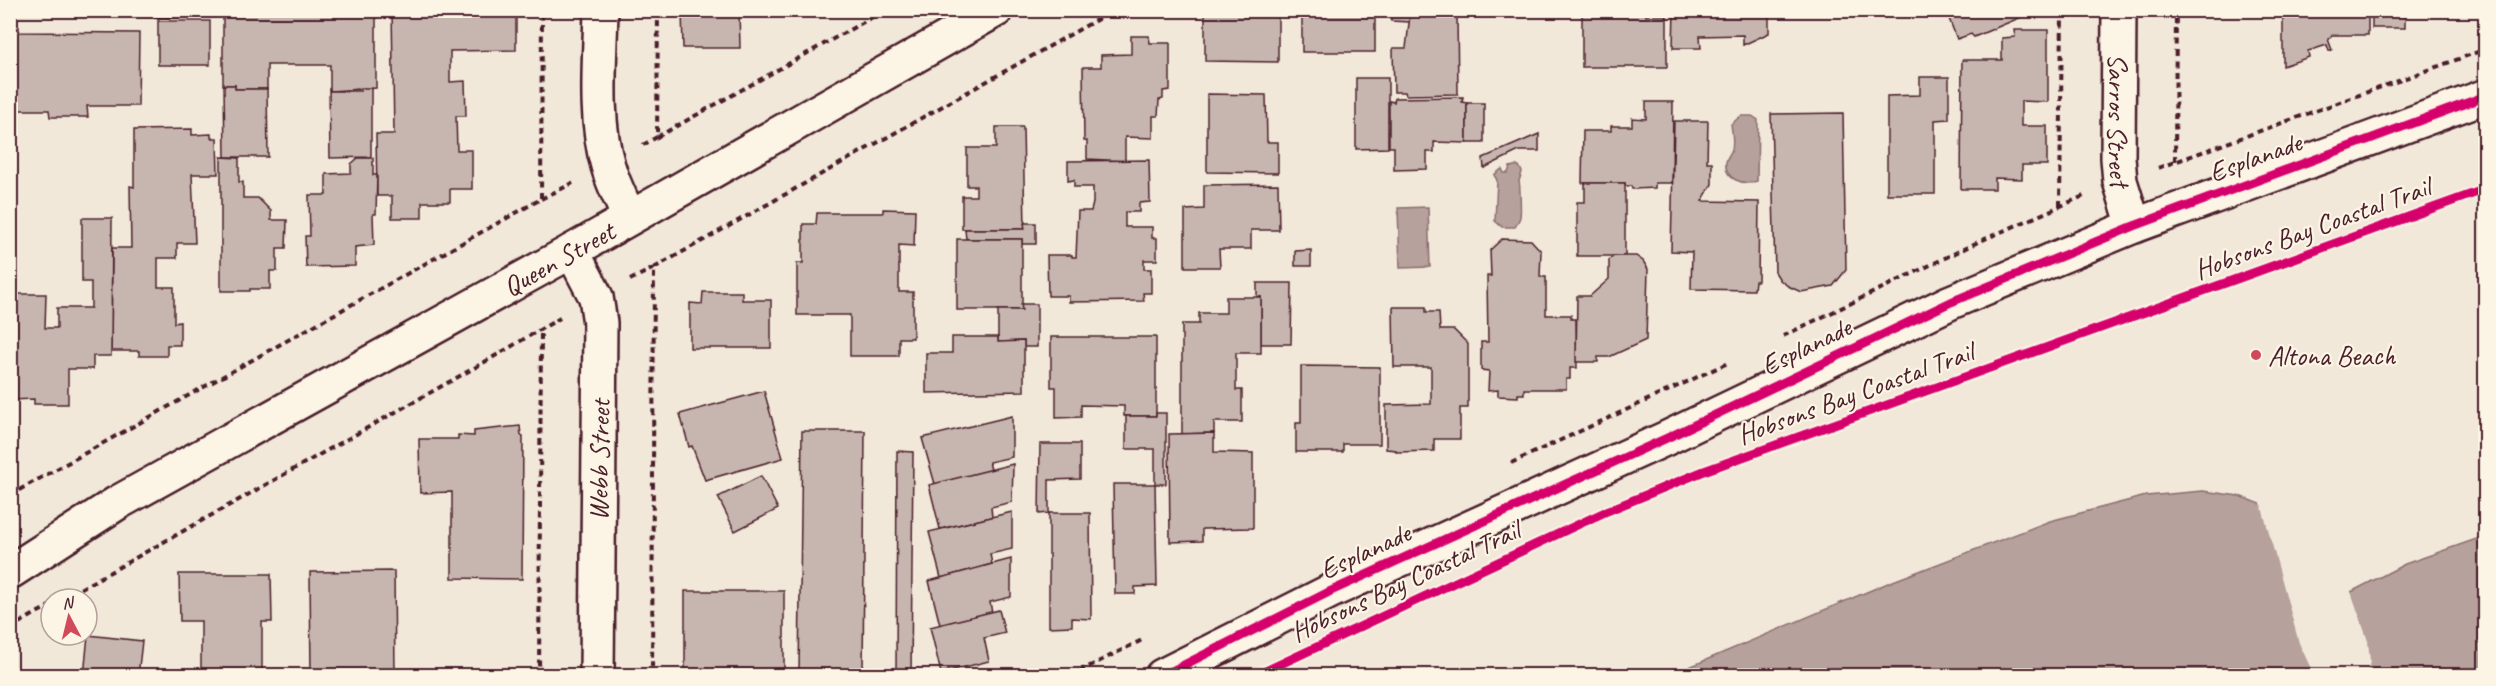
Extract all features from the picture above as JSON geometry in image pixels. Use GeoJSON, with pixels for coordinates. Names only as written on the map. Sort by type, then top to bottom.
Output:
{"type":"FeatureCollection","features":[{"type":"Feature","properties":{"kind":"street"},"geometry":{"type":"LineString","coordinates":[[601,10],[600,101],[604,148],[608,166],[629,217]]}},
{"type":"Feature","properties":{"kind":"street","name":"Queen Street"},"geometry":{"type":"LineString","coordinates":[[10,572],[117,503],[572,251],[996,10]]}},
{"type":"Feature","properties":{"kind":"street","name":"Sarros Street"},"geometry":{"type":"LineString","coordinates":[[2119,10],[2118,158],[2120,181],[2134,226]]}},
{"type":"Feature","properties":{"kind":"street","name":"Esplanade"},"geometry":{"type":"LineString","coordinates":[[1162,675],[1331,591],[1667,438],[1951,302],[2134,226],[2486,96]]}},
{"type":"Feature","properties":{"kind":"street","name":"Webb Street"},"geometry":{"type":"LineString","coordinates":[[572,251],[596,297],[600,323],[597,675]]}},
{"type":"Feature","properties":{"kind":"street","name":"Queen Street"},"geometry":{"type":"LineString","coordinates":[[10,550],[117,503]]}},
{"type":"Feature","properties":{"kind":"path"},"geometry":{"type":"LineString","coordinates":[[10,495],[541,199],[542,10]]}},
{"type":"Feature","properties":{"kind":"path"},"geometry":{"type":"LineString","coordinates":[[657,137],[885,10]]}},
{"type":"Feature","properties":{"kind":"path"},"geometry":{"type":"LineString","coordinates":[[83,587],[596,297],[654,268],[1114,10]]}},
{"type":"Feature","properties":{"kind":"path"},"geometry":{"type":"LineString","coordinates":[[2060,206],[2062,10]]}},
{"type":"Feature","properties":{"kind":"path"},"geometry":{"type":"LineString","coordinates":[[2175,161],[2176,10]]}},
{"type":"Feature","properties":{"kind":"path"},"geometry":{"type":"LineString","coordinates":[[651,675],[654,268]]}},
{"type":"Feature","properties":{"kind":"path"},"geometry":{"type":"LineString","coordinates":[[539,675],[541,329]]}},
{"type":"Feature","properties":{"kind":"path"},"geometry":{"type":"LineString","coordinates":[[10,627],[39,611]]}},
{"type":"Feature","properties":{"kind":"shaded area"},"geometry":{"type":"Polygon","coordinates":[[[1741,116],[1752,116],[1758,120],[1757,181],[1746,183],[1731,177],[1726,168],[1733,146],[1731,124],[1741,116]]]}},
{"type":"Feature","properties":{"kind":"shaded area"},"geometry":{"type":"Polygon","coordinates":[[[1519,166],[1522,172],[1519,181],[1520,217],[1515,227],[1502,227],[1495,221],[1497,180],[1494,175],[1502,169],[1504,173],[1508,173],[1510,167],[1519,166]]]}},
{"type":"Feature","properties":{"kind":"shaded area"},"geometry":{"type":"Polygon","coordinates":[[[1428,207],[1430,267],[1400,268],[1398,208],[1428,207]]]}},
{"type":"Feature","properties":{"kind":"shaded area"},"geometry":{"type":"Polygon","coordinates":[[[2203,491],[2239,496],[2261,504],[2304,575],[2325,591],[2351,592],[2405,564],[2485,536],[2485,675],[1668,676],[1888,583],[2050,521],[2146,496],[2203,491]]]}},
{"type":"Feature","properties":{"kind":"pier"},"geometry":{"type":"Polygon","coordinates":[[[2260,500],[2307,573],[2326,588],[2350,589],[2368,641],[2370,661],[2367,675],[2314,675],[2299,643],[2260,500]]]}},
{"type":"Feature","properties":{"kind":"building"},"geometry":{"type":"Polygon","coordinates":[[[138,10],[209,10],[191,12],[190,18],[138,17],[138,10]]]}},
{"type":"Feature","properties":{"kind":"building"},"geometry":{"type":"Polygon","coordinates":[[[223,10],[376,10],[376,88],[330,91],[330,65],[267,65],[267,89],[235,89],[235,85],[223,85],[223,10]]]}},
{"type":"Feature","properties":{"kind":"building"},"geometry":{"type":"Polygon","coordinates":[[[392,10],[516,10],[516,50],[450,51],[450,82],[465,81],[466,116],[456,116],[457,150],[472,150],[472,189],[450,189],[450,202],[422,202],[422,218],[392,218],[392,196],[377,196],[376,134],[394,134],[392,10]]]}},
{"type":"Feature","properties":{"kind":"building"},"geometry":{"type":"Polygon","coordinates":[[[682,10],[739,10],[740,48],[683,48],[682,10]]]}},
{"type":"Feature","properties":{"kind":"building"},"geometry":{"type":"Polygon","coordinates":[[[1205,10],[1278,10],[1278,62],[1205,61],[1205,10]]]}},
{"type":"Feature","properties":{"kind":"building"},"geometry":{"type":"Polygon","coordinates":[[[1302,10],[1375,10],[1375,52],[1302,52],[1302,10]]]}},
{"type":"Feature","properties":{"kind":"building"},"geometry":{"type":"Polygon","coordinates":[[[1391,10],[1431,10],[1431,15],[1410,15],[1410,22],[1391,21],[1391,10]]]}},
{"type":"Feature","properties":{"kind":"building"},"geometry":{"type":"Polygon","coordinates":[[[1580,10],[1621,10],[1621,12],[1580,13],[1580,10]]]}},
{"type":"Feature","properties":{"kind":"building"},"geometry":{"type":"Polygon","coordinates":[[[1621,10],[1645,10],[1646,16],[1667,16],[1667,67],[1582,67],[1582,12],[1621,12],[1621,10]]]}},
{"type":"Feature","properties":{"kind":"building"},"geometry":{"type":"Polygon","coordinates":[[[1674,10],[1769,10],[1769,33],[1743,45],[1743,35],[1700,36],[1701,48],[1673,48],[1674,10]]]}},
{"type":"Feature","properties":{"kind":"building"},"geometry":{"type":"Polygon","coordinates":[[[2038,10],[1974,37],[1971,34],[1957,39],[1946,11],[2038,10]]]}},
{"type":"Feature","properties":{"kind":"building"},"geometry":{"type":"Polygon","coordinates":[[[2283,10],[2368,10],[2368,35],[2332,35],[2328,39],[2332,50],[2329,51],[2327,45],[2308,51],[2309,57],[2283,66],[2283,10]]]}},
{"type":"Feature","properties":{"kind":"building"},"geometry":{"type":"Polygon","coordinates":[[[2372,10],[2405,10],[2405,28],[2372,28],[2372,10]]]}},
{"type":"Feature","properties":{"kind":"building"},"geometry":{"type":"Polygon","coordinates":[[[1410,15],[1457,15],[1458,94],[1406,95],[1405,92],[1394,92],[1393,48],[1406,48],[1410,15]]]}},
{"type":"Feature","properties":{"kind":"building"},"geometry":{"type":"Polygon","coordinates":[[[158,21],[210,21],[210,65],[158,65],[158,21]]]}},
{"type":"Feature","properties":{"kind":"building"},"geometry":{"type":"Polygon","coordinates":[[[10,27],[19,27],[19,32],[139,33],[138,106],[87,106],[88,117],[50,117],[49,110],[10,110],[10,27]]]}},
{"type":"Feature","properties":{"kind":"building"},"geometry":{"type":"Polygon","coordinates":[[[2014,30],[2048,30],[2048,102],[2021,101],[2021,126],[2047,126],[2047,165],[2022,165],[2022,179],[1995,178],[1995,189],[1961,189],[1962,60],[2002,60],[2002,38],[2015,37],[2014,30]]]}},
{"type":"Feature","properties":{"kind":"building"},"geometry":{"type":"Polygon","coordinates":[[[1131,36],[1149,36],[1150,43],[1170,43],[1170,90],[1163,91],[1163,99],[1159,100],[1158,116],[1153,116],[1153,138],[1125,137],[1125,161],[1087,159],[1087,141],[1084,141],[1083,67],[1101,67],[1101,55],[1131,54],[1131,36]]]}},
{"type":"Feature","properties":{"kind":"building"},"geometry":{"type":"Polygon","coordinates":[[[1920,77],[1949,77],[1949,119],[1935,120],[1935,194],[1887,194],[1887,96],[1920,95],[1920,77]]]}},
{"type":"Feature","properties":{"kind":"building"},"geometry":{"type":"Polygon","coordinates":[[[1356,78],[1388,78],[1388,148],[1356,149],[1356,78]]]}},
{"type":"Feature","properties":{"kind":"building"},"geometry":{"type":"Polygon","coordinates":[[[224,85],[235,85],[235,89],[267,89],[268,157],[225,157],[224,85]]]}},
{"type":"Feature","properties":{"kind":"building"},"geometry":{"type":"Polygon","coordinates":[[[329,88],[330,91],[361,91],[361,88],[371,88],[371,157],[330,158],[329,88]]]}},
{"type":"Feature","properties":{"kind":"building"},"geometry":{"type":"Polygon","coordinates":[[[1207,94],[1266,95],[1267,142],[1278,142],[1278,173],[1207,172],[1207,94]]]}},
{"type":"Feature","properties":{"kind":"building"},"geometry":{"type":"Polygon","coordinates":[[[1463,97],[1462,102],[1467,103],[1467,143],[1434,142],[1434,152],[1427,152],[1427,169],[1394,170],[1394,147],[1389,147],[1389,101],[1394,102],[1395,98],[1463,97]]]}},
{"type":"Feature","properties":{"kind":"building"},"geometry":{"type":"Polygon","coordinates":[[[1646,102],[1673,102],[1672,183],[1655,183],[1655,188],[1632,189],[1631,186],[1625,186],[1625,183],[1582,183],[1583,131],[1611,131],[1611,126],[1632,126],[1632,118],[1646,119],[1646,102]]]}},
{"type":"Feature","properties":{"kind":"building"},"geometry":{"type":"Polygon","coordinates":[[[1467,103],[1484,103],[1484,143],[1467,143],[1467,103]]]}},
{"type":"Feature","properties":{"kind":"building"},"geometry":{"type":"Polygon","coordinates":[[[1843,113],[1846,270],[1833,286],[1801,292],[1780,280],[1775,272],[1771,114],[1843,113]]]}},
{"type":"Feature","properties":{"kind":"building"},"geometry":{"type":"Polygon","coordinates":[[[1674,121],[1708,121],[1707,162],[1712,162],[1712,184],[1702,201],[1759,202],[1758,281],[1755,281],[1754,290],[1691,289],[1692,252],[1671,251],[1674,121]]]}},
{"type":"Feature","properties":{"kind":"building"},"geometry":{"type":"Polygon","coordinates":[[[996,127],[1023,127],[1025,229],[962,229],[962,196],[976,196],[976,186],[967,186],[967,148],[996,148],[996,127]]]}},
{"type":"Feature","properties":{"kind":"building"},"geometry":{"type":"Polygon","coordinates":[[[192,129],[192,135],[211,134],[211,138],[217,138],[218,174],[192,174],[195,243],[177,243],[177,258],[158,258],[158,287],[174,287],[174,323],[180,322],[180,345],[167,345],[167,356],[139,356],[139,351],[111,351],[112,248],[131,248],[130,186],[134,187],[134,130],[192,129]]]}},
{"type":"Feature","properties":{"kind":"building"},"geometry":{"type":"Polygon","coordinates":[[[1539,134],[1539,151],[1519,151],[1484,168],[1483,158],[1539,134]]]}},
{"type":"Feature","properties":{"kind":"building"},"geometry":{"type":"Polygon","coordinates":[[[221,157],[239,158],[239,182],[243,182],[243,198],[258,198],[271,211],[271,220],[287,220],[286,248],[277,248],[277,271],[270,271],[270,289],[221,291],[221,157]]]}},
{"type":"Feature","properties":{"kind":"building"},"geometry":{"type":"Polygon","coordinates":[[[358,158],[373,158],[373,175],[377,175],[376,214],[373,214],[374,245],[355,247],[355,266],[306,267],[305,236],[310,236],[309,195],[326,195],[326,174],[351,173],[351,164],[358,158]]]}},
{"type":"Feature","properties":{"kind":"building"},"geometry":{"type":"Polygon","coordinates":[[[1149,160],[1150,202],[1139,203],[1139,212],[1125,212],[1125,227],[1152,227],[1152,238],[1157,238],[1157,260],[1144,260],[1144,269],[1151,269],[1151,293],[1143,293],[1144,301],[1069,302],[1069,296],[1048,296],[1047,255],[1076,257],[1078,211],[1091,211],[1093,203],[1093,187],[1074,187],[1074,180],[1068,181],[1068,161],[1149,160]]]}},
{"type":"Feature","properties":{"kind":"building"},"geometry":{"type":"Polygon","coordinates":[[[1585,183],[1625,183],[1625,256],[1577,256],[1577,202],[1585,202],[1585,183]]]}},
{"type":"Feature","properties":{"kind":"building"},"geometry":{"type":"Polygon","coordinates":[[[1278,184],[1279,230],[1251,230],[1251,249],[1219,249],[1220,267],[1185,267],[1185,210],[1204,209],[1204,185],[1278,184]]]}},
{"type":"Feature","properties":{"kind":"building"},"geometry":{"type":"Polygon","coordinates":[[[883,209],[915,210],[914,246],[899,245],[899,292],[913,292],[913,338],[899,338],[899,356],[850,356],[850,315],[797,315],[797,263],[803,263],[803,224],[816,224],[817,213],[883,213],[883,209]]]}},
{"type":"Feature","properties":{"kind":"building"},"geometry":{"type":"Polygon","coordinates":[[[82,218],[112,218],[111,356],[93,356],[93,369],[68,369],[68,404],[34,404],[34,399],[11,400],[10,294],[46,294],[45,328],[57,328],[57,308],[91,308],[91,282],[82,282],[82,218]]]}},
{"type":"Feature","properties":{"kind":"building"},"geometry":{"type":"Polygon","coordinates":[[[1024,223],[1036,223],[1036,244],[1022,244],[1022,239],[966,239],[965,229],[1025,229],[1024,223]]]}},
{"type":"Feature","properties":{"kind":"building"},"geometry":{"type":"Polygon","coordinates":[[[957,239],[1022,239],[1022,310],[957,310],[957,239]]]}},
{"type":"Feature","properties":{"kind":"building"},"geometry":{"type":"Polygon","coordinates":[[[1502,239],[1531,240],[1541,251],[1540,277],[1546,277],[1546,315],[1571,315],[1571,319],[1576,319],[1577,368],[1570,368],[1570,379],[1566,379],[1566,389],[1524,389],[1524,394],[1518,394],[1518,397],[1498,396],[1498,390],[1488,391],[1489,371],[1481,370],[1481,342],[1488,342],[1487,276],[1491,276],[1490,250],[1502,239]]]}},
{"type":"Feature","properties":{"kind":"building"},"geometry":{"type":"Polygon","coordinates":[[[1311,250],[1311,266],[1295,266],[1295,251],[1311,250]]]}},
{"type":"Feature","properties":{"kind":"building"},"geometry":{"type":"Polygon","coordinates":[[[1614,256],[1636,256],[1648,269],[1646,340],[1609,357],[1598,357],[1598,362],[1576,362],[1577,296],[1590,296],[1609,279],[1609,260],[1614,256]]]}},
{"type":"Feature","properties":{"kind":"building"},"geometry":{"type":"Polygon","coordinates":[[[1257,283],[1292,283],[1291,344],[1261,344],[1261,297],[1257,297],[1257,283]]]}},
{"type":"Feature","properties":{"kind":"building"},"geometry":{"type":"Polygon","coordinates":[[[703,292],[742,292],[742,300],[771,300],[771,348],[690,348],[690,303],[702,304],[703,292]]]}},
{"type":"Feature","properties":{"kind":"building"},"geometry":{"type":"Polygon","coordinates":[[[1226,297],[1261,297],[1261,353],[1236,353],[1236,390],[1242,390],[1242,422],[1214,422],[1214,433],[1182,434],[1182,324],[1199,324],[1199,313],[1226,313],[1226,297]]]}},
{"type":"Feature","properties":{"kind":"building"},"geometry":{"type":"Polygon","coordinates":[[[1021,304],[1037,304],[1037,347],[1024,347],[1024,341],[998,342],[998,310],[1022,310],[1021,304]]]}},
{"type":"Feature","properties":{"kind":"building"},"geometry":{"type":"Polygon","coordinates":[[[1393,307],[1426,307],[1426,312],[1439,312],[1440,330],[1454,330],[1468,344],[1468,408],[1460,408],[1460,439],[1434,439],[1434,451],[1396,452],[1396,450],[1386,449],[1386,405],[1431,404],[1431,367],[1394,367],[1393,307]]]}},
{"type":"Feature","properties":{"kind":"building"},"geometry":{"type":"Polygon","coordinates":[[[952,337],[998,337],[998,342],[1024,341],[1024,391],[926,393],[926,353],[952,353],[952,337]]]}},
{"type":"Feature","properties":{"kind":"building"},"geometry":{"type":"Polygon","coordinates":[[[1051,337],[1156,337],[1156,416],[1124,416],[1124,406],[1081,405],[1081,417],[1056,418],[1056,387],[1051,387],[1051,337]]]}},
{"type":"Feature","properties":{"kind":"building"},"geometry":{"type":"Polygon","coordinates":[[[1301,366],[1380,367],[1380,444],[1343,444],[1343,452],[1296,452],[1296,423],[1301,423],[1301,366]]]}},
{"type":"Feature","properties":{"kind":"building"},"geometry":{"type":"Polygon","coordinates":[[[764,391],[783,458],[705,480],[692,446],[689,447],[680,414],[764,391]]]}},
{"type":"Feature","properties":{"kind":"building"},"geometry":{"type":"Polygon","coordinates":[[[1156,413],[1166,413],[1166,484],[1155,484],[1155,449],[1126,449],[1126,416],[1156,416],[1156,413]]]}},
{"type":"Feature","properties":{"kind":"building"},"geometry":{"type":"Polygon","coordinates":[[[1012,416],[1012,457],[989,462],[991,470],[935,484],[922,438],[1012,416]]]}},
{"type":"Feature","properties":{"kind":"building"},"geometry":{"type":"Polygon","coordinates":[[[520,426],[523,436],[522,579],[452,578],[452,492],[420,493],[419,439],[458,439],[458,435],[474,436],[474,431],[520,426]]]}},
{"type":"Feature","properties":{"kind":"building"},"geometry":{"type":"Polygon","coordinates":[[[802,431],[865,431],[863,676],[799,676],[802,431]]]}},
{"type":"Feature","properties":{"kind":"building"},"geometry":{"type":"Polygon","coordinates":[[[1214,433],[1214,452],[1253,453],[1253,528],[1202,529],[1202,541],[1170,542],[1169,434],[1214,433]]]}},
{"type":"Feature","properties":{"kind":"building"},"geometry":{"type":"Polygon","coordinates":[[[1040,444],[1080,444],[1080,479],[1049,480],[1049,513],[1039,514],[1040,444]]]}},
{"type":"Feature","properties":{"kind":"building"},"geometry":{"type":"Polygon","coordinates":[[[897,451],[913,452],[911,676],[896,676],[897,451]]]}},
{"type":"Feature","properties":{"kind":"building"},"geometry":{"type":"Polygon","coordinates":[[[1013,464],[1012,502],[991,507],[992,517],[940,529],[929,485],[1013,464]]]}},
{"type":"Feature","properties":{"kind":"building"},"geometry":{"type":"Polygon","coordinates":[[[761,476],[778,509],[735,531],[718,497],[761,476]]]}},
{"type":"Feature","properties":{"kind":"building"},"geometry":{"type":"Polygon","coordinates":[[[1113,484],[1155,484],[1157,586],[1135,587],[1135,594],[1115,594],[1113,484]]]}},
{"type":"Feature","properties":{"kind":"building"},"geometry":{"type":"Polygon","coordinates":[[[1012,512],[1012,549],[990,554],[992,564],[941,578],[929,532],[1012,512]]]}},
{"type":"Feature","properties":{"kind":"building"},"geometry":{"type":"Polygon","coordinates":[[[1049,513],[1090,513],[1091,619],[1072,618],[1072,626],[1049,627],[1049,513]]]}},
{"type":"Feature","properties":{"kind":"building"},"geometry":{"type":"Polygon","coordinates":[[[1011,559],[1011,597],[990,602],[992,613],[940,625],[929,581],[1011,559]]]}},
{"type":"Feature","properties":{"kind":"building"},"geometry":{"type":"Polygon","coordinates":[[[394,571],[395,676],[311,676],[310,572],[394,571]]]}},
{"type":"Feature","properties":{"kind":"building"},"geometry":{"type":"Polygon","coordinates":[[[179,574],[271,574],[272,622],[262,622],[262,676],[201,676],[201,621],[180,621],[179,574]]]}},
{"type":"Feature","properties":{"kind":"building"},"geometry":{"type":"Polygon","coordinates":[[[685,591],[784,591],[784,676],[685,676],[685,591]]]}},
{"type":"Feature","properties":{"kind":"building"},"geometry":{"type":"Polygon","coordinates":[[[999,610],[1005,633],[984,638],[989,661],[941,673],[930,627],[999,610]]]}},
{"type":"Feature","properties":{"kind":"building"},"geometry":{"type":"Polygon","coordinates":[[[99,636],[142,641],[138,676],[84,676],[87,647],[99,647],[99,636]]]}},
{"type":"Feature","properties":{"kind":"building"},"geometry":{"type":"Polygon","coordinates":[[[461,671],[487,672],[487,676],[461,676],[461,671]]]}},
{"type":"Feature","properties":{"kind":"cycle path","name":"Hobsons Bay Coastal Trail"},"geometry":{"type":"LineString","coordinates":[[1162,676],[1331,591],[1667,438],[1951,302],[2134,226],[2486,96]]}},
{"type":"Feature","properties":{"kind":"cycle path","name":"Hobsons Bay Coastal Trail"},"geometry":{"type":"LineString","coordinates":[[1255,676],[1607,511],[1704,471],[2486,189]]}},
{"type":"Feature","properties":{"kind":"place","name":"Altona Beach"},"geometry":{"type":"Point","coordinates":[2256,355]}}]}
